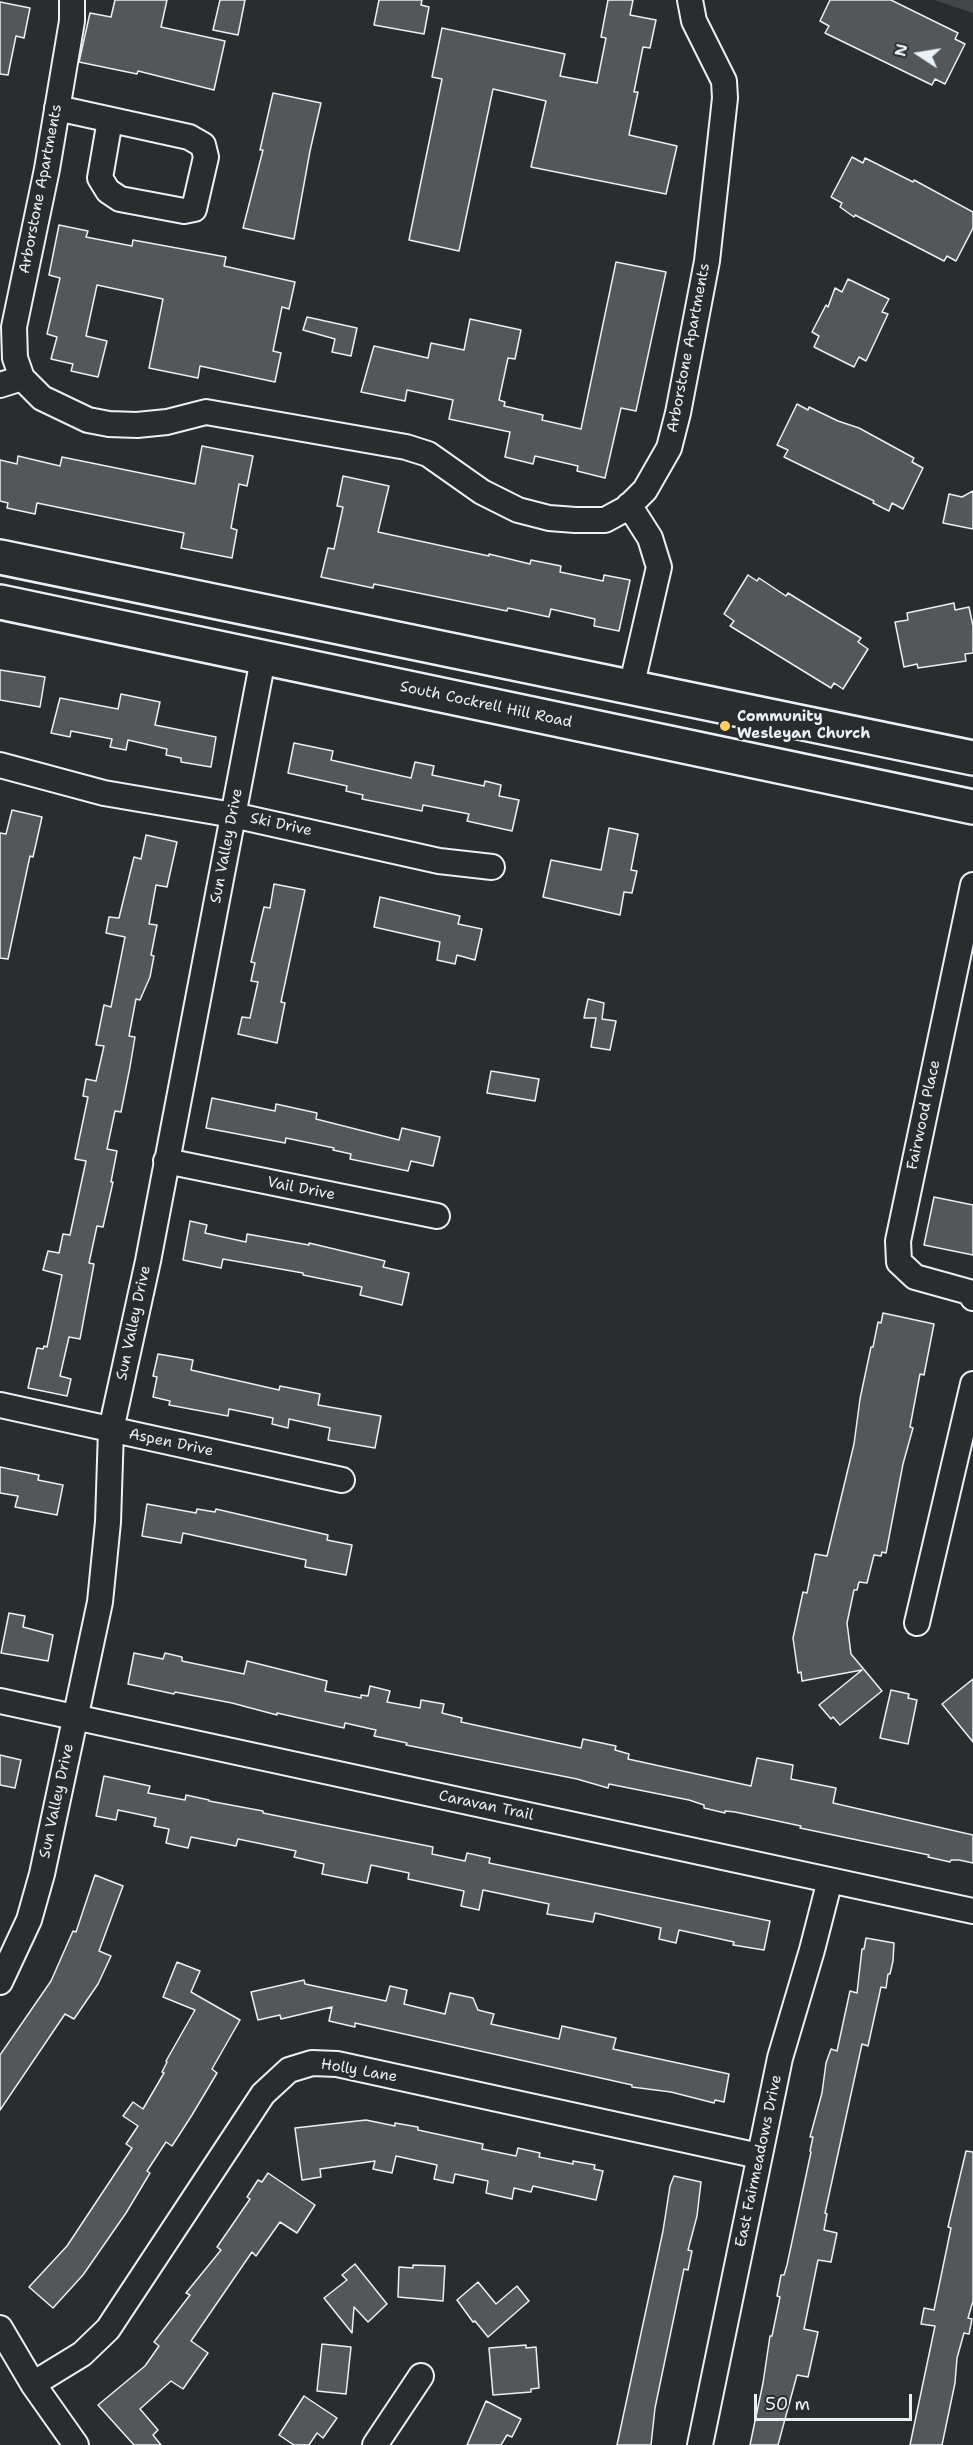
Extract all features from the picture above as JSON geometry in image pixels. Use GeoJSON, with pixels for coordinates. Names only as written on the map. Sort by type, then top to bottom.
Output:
{"type":"FeatureCollection","features":[{"type":"Feature","properties":{"kind":"main road"},"geometry":{"type":"LineString","coordinates":[[0,557],[973,758]]}},
{"type":"Feature","properties":{"kind":"main road","name":"South Cockrell Hill Road"},"geometry":{"type":"LineString","coordinates":[[0,602],[973,807]]}},
{"type":"Feature","properties":{"kind":"street","name":"Arborstone Apartments"},"geometry":{"type":"LineString","coordinates":[[72,0],[72,21],[47,169],[14,327],[15,358],[11,381],[65,411],[88,420],[109,424],[137,425],[167,422],[206,412],[406,447],[428,454],[482,492],[518,510],[549,518],[605,520],[629,505],[645,490],[669,448],[707,261],[725,98],[724,81],[694,21],[690,0]]}},
{"type":"Feature","properties":{"kind":"street"},"geometry":{"type":"LineString","coordinates":[[57,108],[189,137],[203,145],[206,157],[194,209],[184,211],[120,199],[108,191],[100,178],[110,120]]}},
{"type":"Feature","properties":{"kind":"street"},"geometry":{"type":"LineString","coordinates":[[629,505],[651,538],[659,567],[631,688]]}},
{"type":"Feature","properties":{"kind":"street","name":"Sun Valley Drive"},"geometry":{"type":"LineString","coordinates":[[0,1982],[29,1920],[42,1874],[100,1602],[108,1522],[111,1430],[147,1262],[263,659]]}},
{"type":"Feature","properties":{"kind":"street","name":"Ski Drive"},"geometry":{"type":"LineString","coordinates":[[0,765],[104,793],[233,815],[440,861],[492,867]]}},
{"type":"Feature","properties":{"kind":"street","name":"Fairwood Place"},"geometry":{"type":"LineString","coordinates":[[973,885],[897,1240],[899,1262],[915,1277],[969,1292],[973,1298]]}},
{"type":"Feature","properties":{"kind":"street","name":"Vail Drive"},"geometry":{"type":"LineString","coordinates":[[166,1161],[436,1216]]}},
{"type":"Feature","properties":{"kind":"street"},"geometry":{"type":"LineString","coordinates":[[917,1623],[973,1384]]}},
{"type":"Feature","properties":{"kind":"street","name":"Aspen Drive"},"geometry":{"type":"LineString","coordinates":[[0,1405],[342,1480]]}},
{"type":"Feature","properties":{"kind":"street","name":"Caravan Trail"},"geometry":{"type":"LineString","coordinates":[[0,1701],[973,1911]]}},
{"type":"Feature","properties":{"kind":"street","name":"East Fairmeadows Drive"},"geometry":{"type":"LineString","coordinates":[[700,2445],[780,2058],[830,1880]]}},
{"type":"Feature","properties":{"kind":"street","name":"Holly Lane"},"geometry":{"type":"LineString","coordinates":[[33,2384],[82,2354],[108,2329],[264,2094],[289,2070],[312,2063],[337,2064],[759,2156]]}},
{"type":"Feature","properties":{"kind":"street"},"geometry":{"type":"LineString","coordinates":[[0,2328],[33,2384],[76,2445]]}},
{"type":"Feature","properties":{"kind":"street"},"geometry":{"type":"LineString","coordinates":[[375,2445],[421,2376]]}},
{"type":"Feature","properties":{"kind":"shaded area"},"geometry":{"type":"Polygon","coordinates":[[[934,0],[973,0],[973,13],[934,0]]]}},
{"type":"Feature","properties":{"kind":"building"},"geometry":{"type":"Polygon","coordinates":[[[115,0],[167,0],[161,27],[225,41],[214,90],[138,71],[137,74],[79,62],[90,13],[111,17],[115,0]]]}},
{"type":"Feature","properties":{"kind":"building"},"geometry":{"type":"Polygon","coordinates":[[[220,0],[245,0],[238,35],[213,30],[220,0]]]}},
{"type":"Feature","properties":{"kind":"building"},"geometry":{"type":"Polygon","coordinates":[[[379,0],[422,0],[421,5],[429,7],[424,34],[374,25],[379,0]]]}},
{"type":"Feature","properties":{"kind":"building"},"geometry":{"type":"Polygon","coordinates":[[[608,0],[633,0],[630,15],[656,20],[650,48],[643,47],[634,92],[638,92],[629,135],[677,146],[666,194],[531,167],[546,101],[493,89],[459,251],[409,240],[442,79],[432,77],[442,28],[565,54],[560,76],[597,83],[606,38],[601,37],[608,0]]]}},
{"type":"Feature","properties":{"kind":"building"},"geometry":{"type":"Polygon","coordinates":[[[830,0],[891,0],[958,33],[955,39],[965,44],[945,84],[935,79],[932,85],[825,33],[829,26],[820,21],[830,0]]]}},
{"type":"Feature","properties":{"kind":"building"},"geometry":{"type":"Polygon","coordinates":[[[0,2],[30,8],[24,38],[16,36],[8,75],[0,74],[0,2]]]}},
{"type":"Feature","properties":{"kind":"building"},"geometry":{"type":"Polygon","coordinates":[[[273,93],[321,103],[294,239],[243,228],[263,150],[260,150],[273,93]]]}},
{"type":"Feature","properties":{"kind":"building"},"geometry":{"type":"Polygon","coordinates":[[[852,157],[863,163],[865,158],[913,182],[914,180],[973,212],[973,228],[956,261],[947,256],[944,261],[855,215],[854,217],[840,207],[842,203],[831,197],[852,157]]]}},
{"type":"Feature","properties":{"kind":"building"},"geometry":{"type":"Polygon","coordinates":[[[59,225],[88,231],[86,237],[132,246],[133,240],[226,257],[224,266],[295,282],[289,309],[282,307],[273,351],[281,353],[275,382],[200,366],[198,378],[149,368],[163,299],[97,285],[86,336],[107,341],[98,377],[71,371],[73,364],[51,359],[57,337],[47,334],[60,278],[49,275],[59,225]]]}},
{"type":"Feature","properties":{"kind":"building"},"geometry":{"type":"Polygon","coordinates":[[[616,262],[666,272],[636,411],[621,408],[605,478],[577,471],[578,466],[535,456],[533,464],[505,457],[510,432],[449,419],[453,400],[407,390],[405,401],[361,392],[374,346],[428,358],[431,343],[464,350],[470,319],[521,330],[515,359],[508,358],[499,400],[505,402],[504,406],[543,415],[542,420],[581,429],[616,262]]]}},
{"type":"Feature","properties":{"kind":"building"},"geometry":{"type":"Polygon","coordinates":[[[848,279],[889,299],[882,312],[888,314],[866,361],[859,357],[854,367],[814,347],[819,336],[812,332],[826,305],[828,307],[835,288],[842,292],[848,279]]]}},
{"type":"Feature","properties":{"kind":"building"},"geometry":{"type":"Polygon","coordinates":[[[307,317],[357,328],[351,356],[332,352],[335,339],[303,330],[307,317]]]}},
{"type":"Feature","properties":{"kind":"building"},"geometry":{"type":"Polygon","coordinates":[[[797,404],[859,428],[914,458],[912,462],[923,468],[903,509],[892,503],[889,511],[873,503],[874,501],[784,457],[788,450],[777,445],[797,404]]]}},
{"type":"Feature","properties":{"kind":"building"},"geometry":{"type":"Polygon","coordinates":[[[202,446],[253,456],[247,486],[239,484],[231,528],[237,530],[232,558],[181,548],[184,533],[37,503],[35,514],[7,508],[8,503],[0,501],[0,460],[17,464],[18,456],[60,466],[62,457],[195,484],[202,446]]]}},
{"type":"Feature","properties":{"kind":"building"},"geometry":{"type":"Polygon","coordinates":[[[343,476],[389,486],[378,532],[530,564],[531,560],[561,566],[560,572],[603,581],[604,575],[630,580],[619,631],[594,626],[595,619],[551,609],[549,617],[508,608],[507,611],[374,584],[373,588],[321,577],[328,548],[334,549],[343,507],[337,506],[343,476]]]}},
{"type":"Feature","properties":{"kind":"building"},"geometry":{"type":"Polygon","coordinates":[[[973,491],[973,529],[943,523],[949,494],[962,497],[973,491]]]}},
{"type":"Feature","properties":{"kind":"building"},"geometry":{"type":"Polygon","coordinates":[[[748,575],[757,581],[759,578],[786,596],[788,593],[861,638],[858,642],[868,649],[843,689],[834,683],[831,688],[730,626],[734,621],[724,614],[748,575]]]}},
{"type":"Feature","properties":{"kind":"building"},"geometry":{"type":"Polygon","coordinates":[[[954,603],[955,610],[969,607],[973,626],[973,653],[965,654],[966,661],[918,668],[917,664],[904,667],[895,622],[908,620],[907,613],[954,603]]]}},
{"type":"Feature","properties":{"kind":"building"},"geometry":{"type":"Polygon","coordinates":[[[0,670],[45,677],[40,707],[0,700],[0,670]]]}},
{"type":"Feature","properties":{"kind":"building"},"geometry":{"type":"Polygon","coordinates":[[[121,694],[160,702],[155,725],[216,737],[211,767],[181,762],[181,758],[166,755],[167,749],[128,740],[126,750],[110,747],[112,739],[71,731],[70,737],[51,733],[60,698],[118,709],[121,694]]]}},
{"type":"Feature","properties":{"kind":"building"},"geometry":{"type":"Polygon","coordinates":[[[294,743],[333,751],[331,760],[411,778],[415,762],[434,766],[432,775],[484,786],[485,781],[501,785],[499,796],[519,800],[512,831],[467,821],[469,814],[423,805],[422,811],[362,799],[363,795],[346,791],[347,786],[288,773],[294,743]]]}},
{"type":"Feature","properties":{"kind":"building"},"geometry":{"type":"Polygon","coordinates":[[[12,810],[42,817],[33,857],[30,856],[8,959],[0,958],[0,833],[6,834],[12,810]]]}},
{"type":"Feature","properties":{"kind":"building"},"geometry":{"type":"Polygon","coordinates":[[[609,828],[638,834],[631,870],[637,871],[632,893],[624,892],[620,915],[543,897],[551,860],[601,870],[609,828]]]}},
{"type":"Feature","properties":{"kind":"building"},"geometry":{"type":"Polygon","coordinates":[[[146,835],[177,842],[167,887],[156,885],[149,924],[157,925],[151,955],[154,956],[150,977],[140,1000],[136,999],[129,1036],[135,1037],[130,1067],[121,1112],[115,1111],[107,1149],[117,1151],[111,1182],[113,1182],[103,1227],[97,1226],[89,1263],[94,1264],[80,1339],[69,1337],[60,1376],[71,1379],[67,1396],[28,1388],[37,1348],[47,1347],[62,1275],[43,1270],[48,1251],[59,1253],[63,1234],[70,1235],[86,1161],[75,1159],[88,1097],[83,1096],[86,1079],[96,1081],[104,1046],[96,1045],[104,1005],[111,1007],[125,937],[106,933],[109,917],[119,918],[134,857],[141,859],[146,835]]]}},
{"type":"Feature","properties":{"kind":"building"},"geometry":{"type":"Polygon","coordinates":[[[274,884],[305,890],[281,1002],[285,1003],[277,1043],[238,1034],[242,1017],[250,1018],[258,982],[251,981],[255,963],[251,962],[264,907],[270,908],[274,884]]]}},
{"type":"Feature","properties":{"kind":"building"},"geometry":{"type":"Polygon","coordinates":[[[380,897],[460,916],[458,924],[482,929],[475,960],[457,955],[455,964],[437,960],[440,942],[374,927],[380,897]]]}},
{"type":"Feature","properties":{"kind":"building"},"geometry":{"type":"Polygon","coordinates":[[[588,999],[604,1003],[602,1019],[616,1021],[610,1050],[591,1047],[596,1018],[584,1018],[588,999]]]}},
{"type":"Feature","properties":{"kind":"building"},"geometry":{"type":"Polygon","coordinates":[[[491,1071],[539,1079],[535,1101],[487,1093],[491,1071]]]}},
{"type":"Feature","properties":{"kind":"building"},"geometry":{"type":"Polygon","coordinates":[[[212,1098],[275,1111],[276,1104],[317,1113],[316,1119],[399,1140],[402,1128],[440,1137],[433,1166],[411,1161],[408,1171],[350,1159],[351,1154],[333,1150],[334,1148],[286,1138],[285,1143],[206,1128],[212,1098]]]}},
{"type":"Feature","properties":{"kind":"building"},"geometry":{"type":"Polygon","coordinates":[[[934,1197],[973,1205],[973,1255],[924,1245],[934,1197]]]}},
{"type":"Feature","properties":{"kind":"building"},"geometry":{"type":"Polygon","coordinates":[[[190,1221],[207,1225],[205,1233],[246,1242],[247,1234],[309,1245],[309,1243],[385,1261],[383,1267],[409,1273],[402,1305],[360,1295],[362,1287],[303,1275],[303,1273],[223,1259],[221,1268],[183,1260],[190,1221]]]}},
{"type":"Feature","properties":{"kind":"building"},"geometry":{"type":"Polygon","coordinates":[[[883,1313],[934,1324],[924,1375],[920,1374],[910,1427],[913,1428],[903,1464],[886,1553],[882,1552],[881,1556],[874,1555],[867,1583],[859,1582],[857,1590],[854,1590],[847,1623],[851,1654],[882,1691],[840,1725],[833,1717],[831,1719],[819,1705],[862,1670],[802,1681],[801,1672],[798,1673],[793,1638],[803,1592],[807,1593],[815,1554],[827,1556],[854,1444],[860,1399],[871,1347],[873,1347],[878,1322],[881,1323],[883,1313]]]}},
{"type":"Feature","properties":{"kind":"building"},"geometry":{"type":"Polygon","coordinates":[[[158,1354],[193,1360],[191,1370],[279,1390],[280,1386],[320,1394],[318,1405],[381,1416],[375,1448],[328,1440],[330,1428],[289,1419],[288,1428],[272,1424],[273,1418],[229,1409],[228,1416],[169,1405],[170,1401],[153,1397],[157,1377],[153,1376],[158,1354]]]}},
{"type":"Feature","properties":{"kind":"building"},"geometry":{"type":"Polygon","coordinates":[[[0,1467],[39,1475],[38,1480],[63,1485],[57,1515],[15,1507],[18,1496],[0,1493],[0,1467]]]}},
{"type":"Feature","properties":{"kind":"building"},"geometry":{"type":"Polygon","coordinates":[[[147,1504],[196,1513],[197,1509],[215,1512],[216,1509],[328,1535],[327,1540],[352,1545],[346,1575],[305,1567],[306,1560],[183,1533],[181,1543],[142,1536],[147,1504]]]}},
{"type":"Feature","properties":{"kind":"building"},"geometry":{"type":"Polygon","coordinates":[[[9,1613],[25,1616],[23,1627],[53,1635],[48,1661],[1,1653],[9,1613]]]}},
{"type":"Feature","properties":{"kind":"building"},"geometry":{"type":"Polygon","coordinates":[[[134,1653],[163,1659],[165,1653],[182,1657],[182,1661],[244,1674],[247,1661],[327,1681],[325,1691],[361,1698],[361,1695],[368,1696],[370,1686],[390,1691],[387,1702],[420,1708],[421,1700],[444,1704],[442,1713],[462,1718],[461,1722],[581,1748],[583,1739],[616,1746],[615,1750],[629,1754],[628,1759],[751,1786],[757,1758],[793,1765],[791,1779],[836,1788],[833,1803],[973,1835],[973,1863],[959,1860],[950,1862],[928,1857],[929,1855],[800,1828],[801,1826],[735,1812],[725,1811],[725,1813],[704,1808],[704,1805],[689,1800],[609,1784],[608,1788],[577,1779],[406,1745],[407,1743],[374,1736],[376,1730],[345,1723],[344,1728],[277,1713],[277,1715],[232,1703],[128,1684],[134,1653]]]}},
{"type":"Feature","properties":{"kind":"building"},"geometry":{"type":"Polygon","coordinates":[[[973,1679],[973,1742],[942,1704],[973,1679]]]}},
{"type":"Feature","properties":{"kind":"building"},"geometry":{"type":"Polygon","coordinates":[[[891,1690],[909,1694],[908,1698],[917,1700],[908,1744],[880,1738],[891,1690]]]}},
{"type":"Feature","properties":{"kind":"building"},"geometry":{"type":"Polygon","coordinates":[[[0,1755],[21,1760],[15,1788],[0,1785],[0,1755]]]}},
{"type":"Feature","properties":{"kind":"building"},"geometry":{"type":"Polygon","coordinates":[[[104,1776],[150,1786],[148,1793],[185,1800],[186,1795],[433,1847],[432,1854],[465,1861],[467,1853],[490,1858],[489,1863],[770,1921],[764,1950],[733,1945],[734,1942],[679,1930],[676,1943],[659,1939],[661,1928],[595,1913],[593,1922],[547,1914],[549,1904],[483,1890],[479,1910],[461,1906],[464,1891],[408,1879],[409,1873],[371,1865],[367,1883],[322,1874],[324,1864],[294,1857],[296,1851],[238,1839],[236,1846],[191,1837],[188,1848],[166,1843],[169,1829],[154,1826],[156,1818],[118,1810],[116,1820],[96,1816],[104,1776]]]}},
{"type":"Feature","properties":{"kind":"building"},"geometry":{"type":"Polygon","coordinates":[[[95,1875],[123,1886],[99,1951],[111,1956],[98,1984],[74,2019],[65,2014],[0,2110],[0,2055],[51,1981],[73,1931],[76,1932],[95,1875]]]}},
{"type":"Feature","properties":{"kind":"building"},"geometry":{"type":"Polygon","coordinates":[[[866,1938],[894,1943],[893,1961],[886,1988],[881,1987],[868,2046],[862,2044],[825,2213],[827,2214],[824,2230],[837,2233],[831,2262],[818,2260],[804,2329],[818,2332],[808,2377],[797,2375],[778,2445],[750,2445],[770,2336],[772,2336],[780,2297],[777,2296],[781,2275],[784,2275],[787,2265],[811,2152],[813,2137],[810,2137],[822,2093],[826,2063],[831,2049],[837,2051],[850,1991],[857,1993],[862,1949],[864,1949],[866,1938]]]}},
{"type":"Feature","properties":{"kind":"building"},"geometry":{"type":"Polygon","coordinates":[[[177,1962],[200,1971],[191,1992],[240,2020],[212,2069],[217,2073],[172,2146],[166,2142],[147,2171],[150,2173],[126,2213],[83,2275],[53,2308],[29,2287],[67,2246],[132,2148],[126,2144],[138,2126],[123,2116],[133,2102],[143,2109],[164,2073],[162,2072],[166,2061],[195,2010],[163,1997],[177,1962]]]}},
{"type":"Feature","properties":{"kind":"building"},"geometry":{"type":"Polygon","coordinates":[[[304,1980],[305,1984],[386,2001],[390,1986],[407,1990],[404,2004],[445,2014],[450,1993],[473,1998],[478,2010],[494,2014],[491,2024],[559,2039],[562,2026],[616,2038],[613,2049],[729,2074],[724,2102],[715,2100],[714,2103],[671,2092],[632,2087],[632,2085],[355,2023],[355,2027],[329,2021],[332,2007],[281,2019],[280,2015],[258,2020],[251,1992],[304,1980]]]}},
{"type":"Feature","properties":{"kind":"building"},"geometry":{"type":"Polygon","coordinates":[[[366,2120],[395,2126],[395,2123],[418,2127],[418,2130],[483,2144],[482,2149],[516,2156],[518,2148],[540,2153],[539,2157],[573,2164],[573,2161],[595,2165],[594,2169],[603,2171],[596,2200],[533,2186],[531,2192],[514,2188],[512,2199],[486,2193],[488,2181],[455,2174],[453,2183],[434,2179],[437,2165],[396,2156],[392,2173],[373,2169],[375,2161],[320,2169],[321,2177],[302,2180],[295,2128],[366,2120]]]}},
{"type":"Feature","properties":{"kind":"building"},"geometry":{"type":"Polygon","coordinates":[[[966,2151],[973,2152],[973,2301],[968,2318],[972,2319],[969,2334],[964,2333],[957,2358],[955,2383],[942,2445],[910,2445],[935,2326],[921,2324],[924,2308],[934,2310],[951,2228],[948,2227],[966,2151]]]}},
{"type":"Feature","properties":{"kind":"building"},"geometry":{"type":"Polygon","coordinates":[[[268,2173],[315,2205],[297,2233],[280,2222],[256,2256],[252,2252],[191,2341],[208,2353],[183,2389],[171,2381],[140,2409],[158,2430],[153,2435],[161,2445],[134,2445],[98,2405],[145,2366],[159,2346],[154,2342],[190,2295],[186,2293],[221,2250],[217,2247],[250,2199],[247,2197],[258,2180],[262,2182],[268,2173]]]}},
{"type":"Feature","properties":{"kind":"building"},"geometry":{"type":"Polygon","coordinates":[[[674,2176],[701,2182],[697,2216],[688,2250],[692,2251],[688,2270],[684,2269],[655,2408],[651,2445],[617,2445],[663,2231],[670,2186],[674,2176]]]}},
{"type":"Feature","properties":{"kind":"building"},"geometry":{"type":"Polygon","coordinates":[[[355,2264],[387,2304],[368,2322],[354,2307],[352,2333],[324,2298],[347,2280],[342,2275],[355,2264]]]}},
{"type":"Feature","properties":{"kind":"building"},"geometry":{"type":"Polygon","coordinates":[[[413,2265],[445,2266],[443,2301],[398,2297],[399,2267],[413,2268],[413,2265]]]}},
{"type":"Feature","properties":{"kind":"building"},"geometry":{"type":"Polygon","coordinates":[[[478,2282],[496,2304],[517,2286],[529,2301],[488,2337],[475,2321],[473,2322],[457,2300],[478,2282]]]}},
{"type":"Feature","properties":{"kind":"building"},"geometry":{"type":"Polygon","coordinates":[[[322,2344],[351,2347],[346,2394],[317,2391],[322,2344]]]}},
{"type":"Feature","properties":{"kind":"building"},"geometry":{"type":"Polygon","coordinates":[[[526,2345],[526,2348],[536,2347],[539,2388],[531,2389],[531,2392],[493,2395],[489,2348],[526,2345]]]}},
{"type":"Feature","properties":{"kind":"building"},"geometry":{"type":"Polygon","coordinates":[[[304,2396],[337,2418],[323,2438],[317,2433],[309,2445],[294,2445],[279,2435],[304,2396]]]}},
{"type":"Feature","properties":{"kind":"building"},"geometry":{"type":"Polygon","coordinates":[[[486,2401],[521,2419],[512,2437],[507,2435],[501,2445],[467,2445],[486,2401]]]}},
{"type":"Feature","properties":{"kind":"place","name":"Community Wesleyan Church"},"geometry":{"type":"Point","coordinates":[725,726]}}]}
